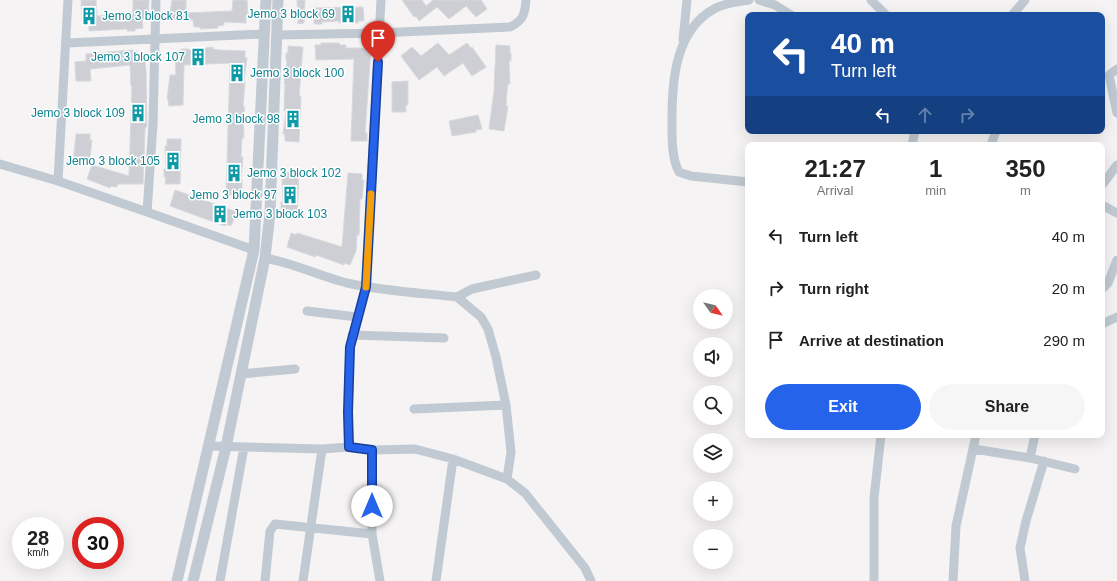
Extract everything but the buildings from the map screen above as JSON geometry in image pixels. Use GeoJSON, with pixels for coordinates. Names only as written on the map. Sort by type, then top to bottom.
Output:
{"type":"FeatureCollection","features":[{"type":"Feature","properties":{"kind":"street"},"geometry":{"type":"LineString","coordinates":[[58,181],[67,43],[68,0]]}},
{"type":"Feature","properties":{"kind":"street"},"geometry":{"type":"LineString","coordinates":[[147,212],[153,124],[156,0]]}},
{"type":"Feature","properties":{"kind":"street"},"geometry":{"type":"LineString","coordinates":[[349,447],[348,405],[352,335],[366,287],[381,0]]}},
{"type":"Feature","properties":{"kind":"street"},"geometry":{"type":"LineString","coordinates":[[277,35],[302,33],[379,33],[510,27],[522,20],[525,12],[526,0]]}},
{"type":"Feature","properties":{"kind":"street"},"geometry":{"type":"LineString","coordinates":[[687,0],[682,44],[677,64],[672,100],[672,130],[676,166],[678,172],[685,175],[745,182]]}},
{"type":"Feature","properties":{"kind":"street"},"geometry":{"type":"LineString","coordinates":[[682,44],[693,26],[714,9],[732,1],[749,0]]}},
{"type":"Feature","properties":{"kind":"street"},"geometry":{"type":"LineString","coordinates":[[759,0],[775,5],[786,12]]}},
{"type":"Feature","properties":{"kind":"street"},"geometry":{"type":"LineString","coordinates":[[871,0],[878,12]]}},
{"type":"Feature","properties":{"kind":"street"},"geometry":{"type":"LineString","coordinates":[[1016,12],[1025,0]]}},
{"type":"Feature","properties":{"kind":"street"},"geometry":{"type":"LineString","coordinates":[[177,581],[254,250],[266,2],[278,2],[270,213],[265,258],[226,447],[193,581]]}},
{"type":"Feature","properties":{"kind":"street"},"geometry":{"type":"LineString","coordinates":[[67,43],[264,34]]}},
{"type":"Feature","properties":{"kind":"street"},"geometry":{"type":"LineString","coordinates":[[1117,69],[1109,75],[1117,113]]}},
{"type":"Feature","properties":{"kind":"street"},"geometry":{"type":"LineString","coordinates":[[0,164],[58,181],[254,250]]}},
{"type":"Feature","properties":{"kind":"street"},"geometry":{"type":"LineString","coordinates":[[1105,181],[1117,165]]}},
{"type":"Feature","properties":{"kind":"street"},"geometry":{"type":"LineString","coordinates":[[1105,207],[1117,213]]}},
{"type":"Feature","properties":{"kind":"street"},"geometry":{"type":"LineString","coordinates":[[256,213],[270,213]]}},
{"type":"Feature","properties":{"kind":"street"},"geometry":{"type":"LineString","coordinates":[[265,258],[286,262],[345,282],[366,287],[457,297],[481,317],[488,329],[506,405],[511,452],[507,479]]}},
{"type":"Feature","properties":{"kind":"street"},"geometry":{"type":"LineString","coordinates":[[1105,286],[1108,283],[1117,260]]}},
{"type":"Feature","properties":{"kind":"street"},"geometry":{"type":"LineString","coordinates":[[457,297],[472,289],[536,274]]}},
{"type":"Feature","properties":{"kind":"street"},"geometry":{"type":"LineString","coordinates":[[307,311],[357,317]]}},
{"type":"Feature","properties":{"kind":"street"},"geometry":{"type":"LineString","coordinates":[[1105,323],[1117,317]]}},
{"type":"Feature","properties":{"kind":"street"},"geometry":{"type":"LineString","coordinates":[[352,335],[444,338]]}},
{"type":"Feature","properties":{"kind":"street"},"geometry":{"type":"LineString","coordinates":[[241,374],[295,369]]}},
{"type":"Feature","properties":{"kind":"street"},"geometry":{"type":"LineString","coordinates":[[414,409],[506,405]]}},
{"type":"Feature","properties":{"kind":"street"},"geometry":{"type":"LineString","coordinates":[[874,581],[874,498],[881,438]]}},
{"type":"Feature","properties":{"kind":"street"},"geometry":{"type":"LineString","coordinates":[[953,581],[956,526],[976,438]]}},
{"type":"Feature","properties":{"kind":"street"},"geometry":{"type":"LineString","coordinates":[[1030,458],[1034,438]]}},
{"type":"Feature","properties":{"kind":"street"},"geometry":{"type":"LineString","coordinates":[[208,446],[322,449],[349,447],[372,450],[415,450],[453,459],[507,479],[525,493],[584,568],[591,581]]}},
{"type":"Feature","properties":{"kind":"street"},"geometry":{"type":"LineString","coordinates":[[220,581],[244,447]]}},
{"type":"Feature","properties":{"kind":"street"},"geometry":{"type":"LineString","coordinates":[[303,581],[312,529],[322,449]]}},
{"type":"Feature","properties":{"kind":"street"},"geometry":{"type":"LineString","coordinates":[[372,450],[372,534],[380,581]]}},
{"type":"Feature","properties":{"kind":"street"},"geometry":{"type":"LineString","coordinates":[[974,450],[1030,458],[1075,470]]}},
{"type":"Feature","properties":{"kind":"street"},"geometry":{"type":"LineString","coordinates":[[436,581],[453,459]]}},
{"type":"Feature","properties":{"kind":"street"},"geometry":{"type":"LineString","coordinates":[[1025,581],[1020,548],[1026,520],[1044,461]]}},
{"type":"Feature","properties":{"kind":"street"},"geometry":{"type":"LineString","coordinates":[[265,581],[272,527],[275,524],[372,534]]}},
{"type":"Feature","properties":{"kind":"slow traffic"},"geometry":{"type":"LineString","coordinates":[[366,287],[371,194]]}},
{"type":"Feature","properties":{"kind":"place","name":"Jemo 3 block 69"},"geometry":{"type":"Point","coordinates":[348,14]}},
{"type":"Feature","properties":{"kind":"place","name":"Jemo 3 block 81"},"geometry":{"type":"Point","coordinates":[89,16]}},
{"type":"Feature","properties":{"kind":"place","name":"Jemo 3 block 107"},"geometry":{"type":"Point","coordinates":[198,57]}},
{"type":"Feature","properties":{"kind":"place","name":"Jemo 3 block 100"},"geometry":{"type":"Point","coordinates":[237,73]}},
{"type":"Feature","properties":{"kind":"place","name":"Jemo 3 block 109"},"geometry":{"type":"Point","coordinates":[138,113]}},
{"type":"Feature","properties":{"kind":"place","name":"Jemo 3 block 98"},"geometry":{"type":"Point","coordinates":[293,119]}},
{"type":"Feature","properties":{"kind":"place","name":"Jemo 3 block 105"},"geometry":{"type":"Point","coordinates":[173,161]}},
{"type":"Feature","properties":{"kind":"place","name":"Jemo 3 block 102"},"geometry":{"type":"Point","coordinates":[234,173]}},
{"type":"Feature","properties":{"kind":"place","name":"Jemo 3 block 97"},"geometry":{"type":"Point","coordinates":[290,195]}},
{"type":"Feature","properties":{"kind":"place","name":"Jemo 3 block 103"},"geometry":{"type":"Point","coordinates":[220,214]}},
{"type":"Feature","properties":{"kind":"route"},"geometry":{"type":"LineString","coordinates":[[372,506],[372,450],[349,447],[348,412],[350,347],[366,287],[378,62]]}}]}
